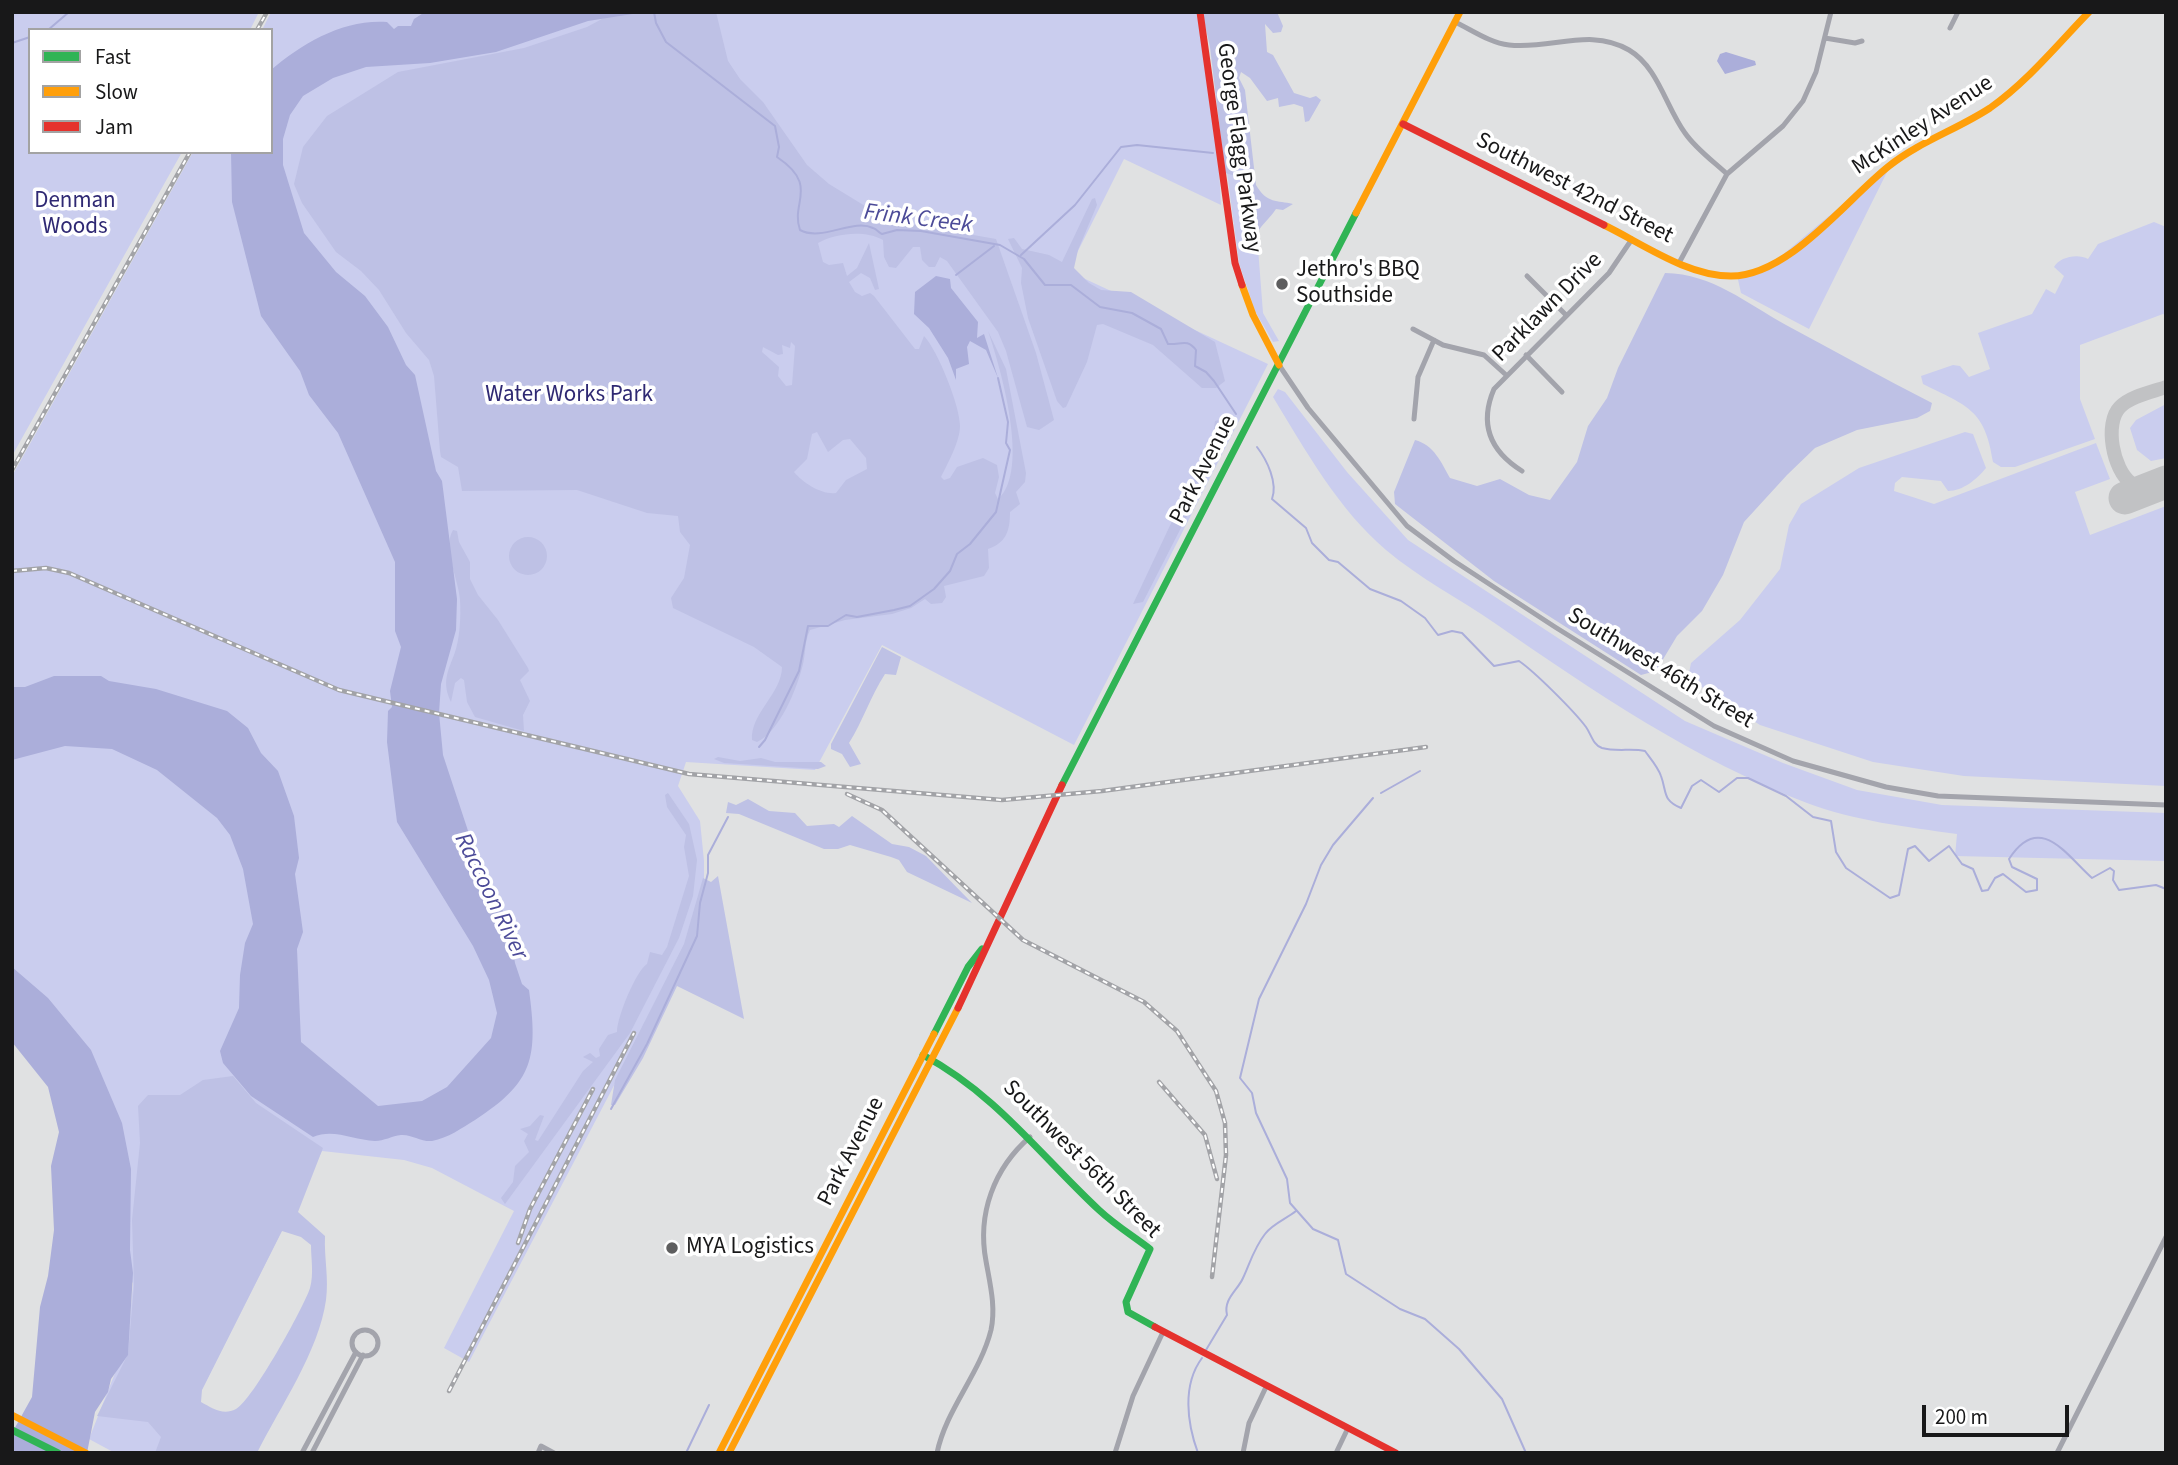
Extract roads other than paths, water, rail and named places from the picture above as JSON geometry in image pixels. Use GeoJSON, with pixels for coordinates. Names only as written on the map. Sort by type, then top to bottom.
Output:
{"type":"FeatureCollection","features":[{"type":"Feature","properties":{"kind":"main road","name":"George Flagg Parkway"},"geometry":{"type":"LineString","coordinates":[[1200,12],[1235,263],[1253,315],[1279,365]]}},
{"type":"Feature","properties":{"kind":"main road","name":"Park Avenue"},"geometry":{"type":"LineString","coordinates":[[729,1453],[975,974],[984,946],[1056,796],[1460,12]]}},
{"type":"Feature","properties":{"kind":"main road","name":"McKinley Avenue"},"geometry":{"type":"LineString","coordinates":[[1731,275],[1755,272],[1781,261],[1891,164],[1988,109],[2037,70],[2089,12]]}},
{"type":"Feature","properties":{"kind":"main road","name":"Southwest 42nd Street"},"geometry":{"type":"LineString","coordinates":[[1403,124],[1679,263],[1706,273],[1731,275]]}},
{"type":"Feature","properties":{"kind":"main road","name":"Park Avenue"},"geometry":{"type":"LineString","coordinates":[[719,1453],[968,967],[984,946]]}},
{"type":"Feature","properties":{"kind":"main road","name":"Southwest 56th Street"},"geometry":{"type":"LineString","coordinates":[[923,1055],[958,1073],[988,1095],[1031,1136],[1098,1209],[1150,1249],[1126,1308],[1132,1315],[1393,1452]]}},
{"type":"Feature","properties":{"kind":"main road"},"geometry":{"type":"LineString","coordinates":[[12,1415],[86,1453]]}},
{"type":"Feature","properties":{"kind":"main road"},"geometry":{"type":"LineString","coordinates":[[12,1430],[58,1453]]}},
{"type":"Feature","properties":{"kind":"street"},"geometry":{"type":"LineString","coordinates":[[1679,263],[1727,174],[1738,162],[1772,137],[1794,114],[1813,79],[1830,12]]}},
{"type":"Feature","properties":{"kind":"street"},"geometry":{"type":"LineString","coordinates":[[1950,28],[1958,12]]}},
{"type":"Feature","properties":{"kind":"street"},"geometry":{"type":"LineString","coordinates":[[1455,22],[1504,44],[1526,46],[1589,38],[1614,43],[1629,50],[1646,64],[1691,141],[1727,174]]}},
{"type":"Feature","properties":{"kind":"street"},"geometry":{"type":"LineString","coordinates":[[1825,38],[1855,43],[1862,41]]}},
{"type":"Feature","properties":{"kind":"street","name":"Parklawn Drive"},"geometry":{"type":"LineString","coordinates":[[1522,471],[1496,450],[1487,428],[1489,400],[1506,374],[1616,266],[1632,239]]}},
{"type":"Feature","properties":{"kind":"street"},"geometry":{"type":"LineString","coordinates":[[1527,276],[1566,315]]}},
{"type":"Feature","properties":{"kind":"street"},"geometry":{"type":"LineString","coordinates":[[1413,330],[1434,340],[1484,355],[1506,374]]}},
{"type":"Feature","properties":{"kind":"street"},"geometry":{"type":"LineString","coordinates":[[1414,419],[1418,377],[1434,340]]}},
{"type":"Feature","properties":{"kind":"street"},"geometry":{"type":"LineString","coordinates":[[1526,355],[1562,392]]}},
{"type":"Feature","properties":{"kind":"street","name":"Southwest 46th Street"},"geometry":{"type":"LineString","coordinates":[[1279,365],[1315,417],[1408,526],[1454,561],[1714,726],[1793,761],[1886,787],[1938,796],[2166,805]]}},
{"type":"Feature","properties":{"kind":"street"},"geometry":{"type":"LineString","coordinates":[[937,1453],[942,1434],[990,1332],[993,1304],[983,1237],[988,1200],[1009,1157],[1031,1136]]}},
{"type":"Feature","properties":{"kind":"street"},"geometry":{"type":"LineString","coordinates":[[2057,1453],[2166,1237]]}},
{"type":"Feature","properties":{"kind":"street"},"geometry":{"type":"LineString","coordinates":[[362,1330],[370,1331],[376,1336],[378,1345],[374,1352],[363,1355],[356,1352],[352,1342],[355,1334],[362,1330]]}},
{"type":"Feature","properties":{"kind":"street"},"geometry":{"type":"LineString","coordinates":[[1115,1453],[1133,1396],[1163,1332]]}},
{"type":"Feature","properties":{"kind":"street"},"geometry":{"type":"LineString","coordinates":[[302,1453],[356,1352]]}},
{"type":"Feature","properties":{"kind":"street"},"geometry":{"type":"LineString","coordinates":[[312,1453],[363,1355]]}},
{"type":"Feature","properties":{"kind":"street"},"geometry":{"type":"LineString","coordinates":[[1243,1453],[1250,1423],[1266,1387]]}},
{"type":"Feature","properties":{"kind":"street"},"geometry":{"type":"LineString","coordinates":[[1336,1453],[1348,1428]]}},
{"type":"Feature","properties":{"kind":"street"},"geometry":{"type":"LineString","coordinates":[[538,1453],[541,1446],[554,1453]]}},
{"type":"Feature","properties":{"kind":"water","name":"Raccoon River"},"geometry":{"type":"Polygon","coordinates":[[[425,12],[639,13],[588,21],[496,52],[430,63],[366,67],[333,78],[303,96],[290,115],[283,139],[283,165],[304,233],[336,272],[365,296],[388,327],[406,365],[415,375],[436,471],[442,481],[457,599],[456,630],[441,684],[439,713],[443,755],[475,852],[478,871],[500,903],[510,930],[515,963],[522,984],[529,990],[532,1013],[533,1033],[528,1066],[510,1093],[495,1106],[438,1140],[405,1135],[375,1141],[336,1134],[313,1137],[251,1096],[223,1063],[220,1051],[239,1008],[245,943],[253,924],[243,869],[230,835],[217,818],[157,770],[112,749],[65,746],[12,760],[12,687],[25,687],[54,676],[101,676],[109,681],[156,689],[227,711],[248,728],[261,753],[278,771],[294,816],[299,858],[295,874],[303,932],[297,949],[301,1042],[378,1106],[422,1101],[447,1087],[491,1038],[497,1013],[489,980],[473,946],[397,822],[387,742],[388,711],[392,707],[390,691],[401,647],[395,631],[395,562],[338,433],[309,395],[300,371],[261,316],[232,202],[231,154],[273,154],[273,68],[310,42],[339,29],[355,24],[387,22],[394,29],[398,26],[411,26],[414,19],[425,12]]]}},
{"type":"Feature","properties":{"kind":"water"},"geometry":{"type":"Polygon","coordinates":[[[1726,52],[1755,61],[1756,65],[1725,74],[1717,61],[1720,54],[1726,52]]]}},
{"type":"Feature","properties":{"kind":"water"},"geometry":{"type":"Polygon","coordinates":[[[936,276],[950,279],[951,288],[978,322],[977,338],[984,334],[998,378],[986,350],[970,341],[967,347],[969,364],[956,369],[956,380],[948,358],[929,328],[914,314],[915,292],[936,276]]]}},
{"type":"Feature","properties":{"kind":"water"},"geometry":{"type":"Polygon","coordinates":[[[12,967],[48,998],[91,1050],[122,1123],[131,1169],[130,1250],[133,1273],[128,1355],[111,1379],[108,1392],[95,1412],[87,1453],[12,1453],[12,1433],[32,1397],[40,1307],[48,1276],[54,1230],[51,1166],[59,1132],[48,1087],[12,1042],[12,967]]]}},
{"type":"Feature","properties":{"kind":"waterway"},"geometry":{"type":"LineString","coordinates":[[50,28],[69,12]]}},
{"type":"Feature","properties":{"kind":"waterway","name":"Frink Creek"},"geometry":{"type":"LineString","coordinates":[[654,12],[656,23],[666,42],[775,126],[779,147],[777,157],[790,167],[801,185],[798,211],[800,230],[818,233],[865,226],[882,234],[897,230],[921,231],[1000,245],[1024,259],[1045,285],[1071,285],[1100,307],[1132,313],[1161,329],[1168,344],[1187,343],[1193,346],[1196,350],[1195,366],[1206,372],[1214,381],[1236,414]]}},
{"type":"Feature","properties":{"kind":"waterway"},"geometry":{"type":"LineString","coordinates":[[12,43],[28,38]]}},
{"type":"Feature","properties":{"kind":"waterway"},"geometry":{"type":"LineString","coordinates":[[1021,255],[1075,205],[1121,147],[1137,145],[1213,153]]}},
{"type":"Feature","properties":{"kind":"waterway"},"geometry":{"type":"LineString","coordinates":[[1228,150],[1236,150]]}},
{"type":"Feature","properties":{"kind":"waterway"},"geometry":{"type":"LineString","coordinates":[[956,275],[994,246]]}},
{"type":"Feature","properties":{"kind":"waterway"},"geometry":{"type":"LineString","coordinates":[[759,747],[799,671],[808,626],[828,626],[846,615],[857,617],[910,606],[934,589],[950,571],[957,554],[970,544],[996,512],[1010,450],[1006,443],[1008,422],[998,378]]}},
{"type":"Feature","properties":{"kind":"waterway","name":"Frink Creek"},"geometry":{"type":"LineString","coordinates":[[1257,447],[1270,472],[1274,486],[1272,499],[1306,528],[1312,543],[1329,560],[1338,562],[1370,589],[1401,601],[1425,618],[1438,635],[1452,631],[1462,633],[1494,666],[1519,661],[1573,711],[1599,747],[1645,751],[1660,773],[1668,799],[1681,808],[1692,786],[1701,780],[1719,792],[1737,778],[1748,778],[1786,796],[1813,817],[1831,821],[1836,852],[1846,868],[1890,898],[1899,895],[1908,849],[1915,846],[1929,861],[1949,846],[1962,864],[1973,869],[1982,891],[1988,890],[1995,878],[2003,874],[2026,892],[2037,890],[2037,879],[2012,867],[2009,859],[2020,845],[2042,838],[2053,842],[2092,878],[2110,868],[2114,871],[2113,880],[2119,890],[2156,885],[2166,889]]}},
{"type":"Feature","properties":{"kind":"waterway"},"geometry":{"type":"LineString","coordinates":[[1381,793],[1420,771]]}},
{"type":"Feature","properties":{"kind":"waterway"},"geometry":{"type":"LineString","coordinates":[[1373,798],[1333,845],[1321,865],[1306,904],[1259,999],[1240,1078],[1252,1093],[1256,1113],[1287,1179],[1290,1203],[1313,1229],[1338,1240],[1346,1274],[1400,1309],[1425,1319],[1459,1349],[1502,1399],[1526,1453]]}},
{"type":"Feature","properties":{"kind":"waterway"},"geometry":{"type":"LineString","coordinates":[[611,1109],[647,1044],[697,936],[700,903],[708,873],[708,855],[728,817]]}},
{"type":"Feature","properties":{"kind":"waterway"},"geometry":{"type":"LineString","coordinates":[[1206,1350],[1227,1315],[1229,1299],[1241,1282],[1261,1239],[1271,1227],[1296,1211]]}},
{"type":"Feature","properties":{"kind":"waterway"},"geometry":{"type":"LineString","coordinates":[[1198,1453],[1188,1404],[1191,1380],[1202,1358]]}},
{"type":"Feature","properties":{"kind":"waterway"},"geometry":{"type":"LineString","coordinates":[[686,1453],[709,1405]]}},
{"type":"Feature","properties":{"kind":"railway"},"geometry":{"type":"LineString","coordinates":[[258,28],[267,12]]}},
{"type":"Feature","properties":{"kind":"railway"},"geometry":{"type":"LineString","coordinates":[[12,470],[189,154]]}},
{"type":"Feature","properties":{"kind":"railway"},"geometry":{"type":"LineString","coordinates":[[12,571],[46,568],[69,573],[339,690],[689,774],[1002,800],[1102,791],[1426,747]]}},
{"type":"Feature","properties":{"kind":"railway"},"geometry":{"type":"LineString","coordinates":[[847,794],[882,810],[1023,940],[1144,1002],[1177,1031],[1216,1091],[1225,1123],[1226,1155],[1212,1277]]}},
{"type":"Feature","properties":{"kind":"railway"},"geometry":{"type":"LineString","coordinates":[[449,1391],[634,1033]]}},
{"type":"Feature","properties":{"kind":"railway"},"geometry":{"type":"LineString","coordinates":[[1159,1082],[1205,1135],[1217,1179]]}},
{"type":"Feature","properties":{"kind":"railway"},"geometry":{"type":"LineString","coordinates":[[518,1243],[530,1209],[593,1089]]}},
{"type":"Feature","properties":{"kind":"place","name":"Jethro's BBQ Southside"},"geometry":{"type":"Point","coordinates":[1282,284]}},
{"type":"Feature","properties":{"kind":"place","name":"MYA Logistics"},"geometry":{"type":"Point","coordinates":[672,1248]}},
{"type":"Feature","properties":{"kind":"park label","name":"Denman Woods"},"geometry":{"type":"Point","coordinates":[75,215]}},
{"type":"Feature","properties":{"kind":"park label","name":"Water Works Park"},"geometry":{"type":"Point","coordinates":[569,396]}}]}
